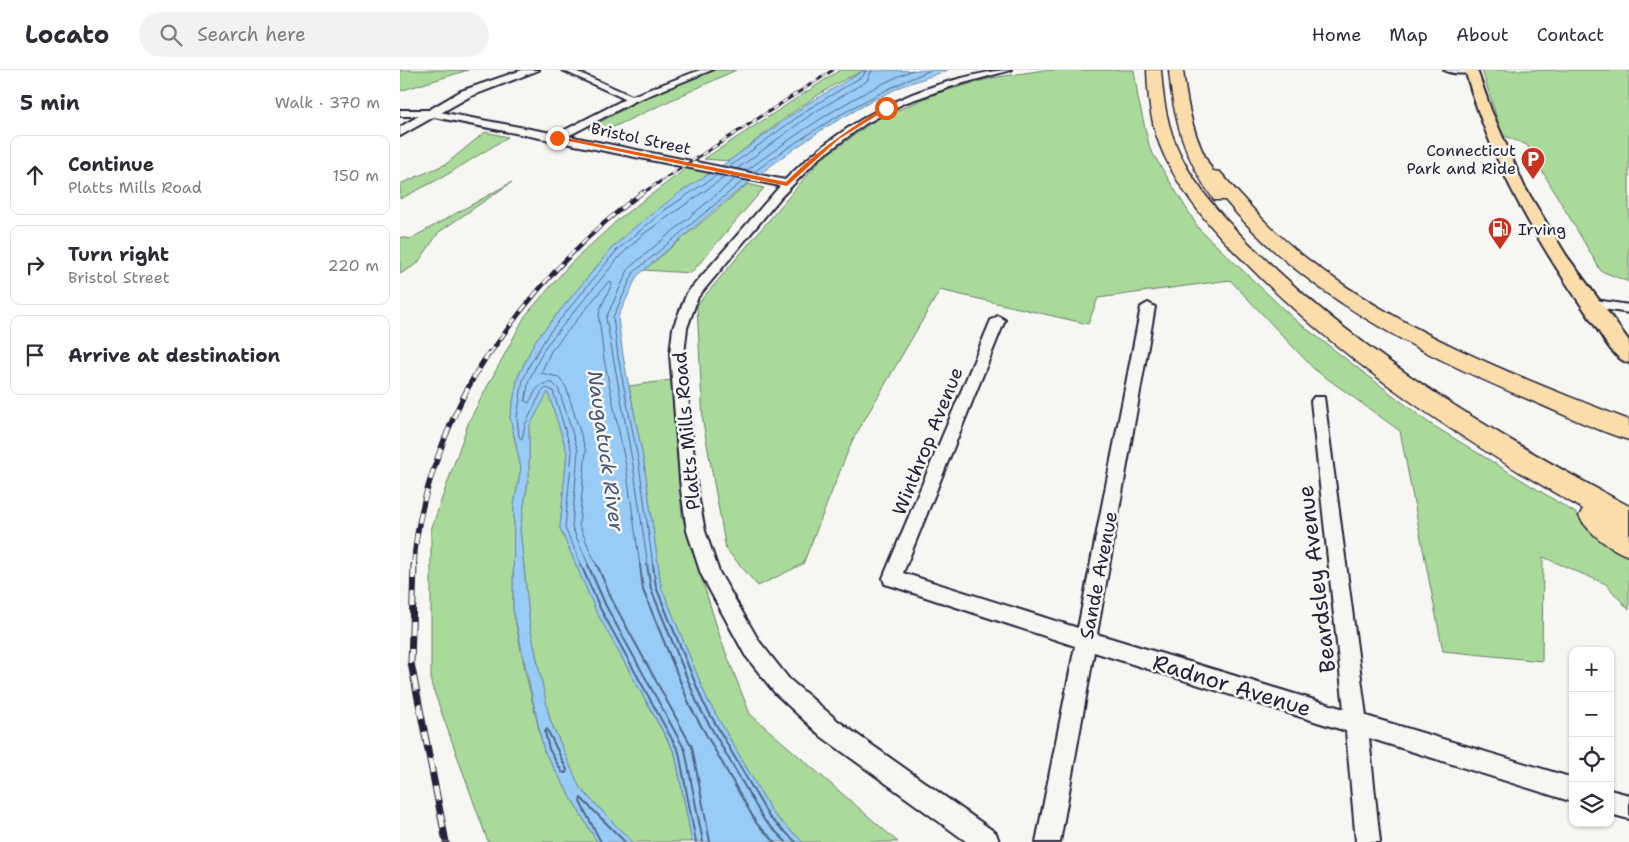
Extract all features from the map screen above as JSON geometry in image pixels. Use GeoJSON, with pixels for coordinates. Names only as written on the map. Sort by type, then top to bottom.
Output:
{"type":"FeatureCollection","features":[{"type":"Feature","properties":{"kind":"highway"},"geometry":{"type":"LineString","coordinates":[[1154,72],[1155,103],[1166,141],[1180,169],[1215,218],[1249,256],[1293,297],[1451,421],[1584,509],[1629,543]]}},
{"type":"Feature","properties":{"kind":"highway"},"geometry":{"type":"LineString","coordinates":[[1176,72],[1180,115],[1188,140],[1201,168],[1235,216],[1268,252],[1339,315],[1453,396],[1629,500]]}},
{"type":"Feature","properties":{"kind":"highway"},"geometry":{"type":"LineString","coordinates":[[1188,140],[1245,215],[1266,235],[1314,273],[1380,316],[1434,345],[1511,382],[1629,430]]}},
{"type":"Feature","properties":{"kind":"highway"},"geometry":{"type":"LineString","coordinates":[[1386,370],[1512,452],[1629,520]]}},
{"type":"Feature","properties":{"kind":"highway"},"geometry":{"type":"LineString","coordinates":[[1576,408],[1629,424]]}},
{"type":"Feature","properties":{"kind":"main road"},"geometry":{"type":"LineString","coordinates":[[400,132],[429,113],[494,82],[533,70]]}},
{"type":"Feature","properties":{"kind":"main road"},"geometry":{"type":"LineString","coordinates":[[1472,70],[1490,131],[1506,168],[1534,220],[1575,284],[1629,356]]}},
{"type":"Feature","properties":{"kind":"street"},"geometry":{"type":"LineString","coordinates":[[566,70],[632,99]]}},
{"type":"Feature","properties":{"kind":"street"},"geometry":{"type":"LineString","coordinates":[[557,138],[632,99],[708,70]]}},
{"type":"Feature","properties":{"kind":"street","name":"Platts Mills Road"},"geometry":{"type":"LineString","coordinates":[[987,842],[830,729],[782,686],[766,668],[739,628],[714,583],[702,552],[690,498],[677,366],[680,328],[687,306],[699,287],[787,184],[814,157],[838,138],[886,108],[933,89],[1007,70]]}},
{"type":"Feature","properties":{"kind":"street"},"geometry":{"type":"LineString","coordinates":[[1448,70],[1472,70]]}},
{"type":"Feature","properties":{"kind":"street","name":"Bristol Street"},"geometry":{"type":"LineString","coordinates":[[400,112],[429,113],[787,184]]}},
{"type":"Feature","properties":{"kind":"street"},"geometry":{"type":"LineString","coordinates":[[1590,303],[1629,309]]}},
{"type":"Feature","properties":{"kind":"street","name":"Sande Avenue"},"geometry":{"type":"LineString","coordinates":[[1048,842],[1148,307]]}},
{"type":"Feature","properties":{"kind":"street","name":"Winthrop Avenue"},"geometry":{"type":"LineString","coordinates":[[892,578],[998,320]]}},
{"type":"Feature","properties":{"kind":"street","name":"Beardsley Avenue"},"geometry":{"type":"LineString","coordinates":[[1319,401],[1357,723],[1368,842]]}},
{"type":"Feature","properties":{"kind":"street","name":"Radnor Avenue"},"geometry":{"type":"LineString","coordinates":[[892,578],[1085,640],[1569,789]]}},
{"type":"Feature","properties":{"kind":"street"},"geometry":{"type":"LineString","coordinates":[[1614,803],[1629,807]]}},
{"type":"Feature","properties":{"kind":"green space"},"geometry":{"type":"Polygon","coordinates":[[[400,70],[468,70],[400,91],[400,70]]]}},
{"type":"Feature","properties":{"kind":"green space"},"geometry":{"type":"Polygon","coordinates":[[[715,70],[736,70],[607,130],[588,129],[642,99],[715,70]]]}},
{"type":"Feature","properties":{"kind":"green space"},"geometry":{"type":"Polygon","coordinates":[[[840,70],[866,70],[812,99],[729,161],[704,159],[840,70]]]}},
{"type":"Feature","properties":{"kind":"green space"},"geometry":{"type":"Polygon","coordinates":[[[1044,70],[1134,70],[1138,98],[1150,149],[1199,229],[1294,319],[1429,423],[1574,512],[1629,558],[1629,610],[1606,584],[1543,557],[1542,661],[1443,651],[1400,431],[1314,369],[1230,280],[1098,298],[1088,324],[940,290],[852,441],[803,564],[758,586],[726,549],[703,422],[697,305],[820,160],[875,120],[937,93],[992,78],[1044,70]]]}},
{"type":"Feature","properties":{"kind":"green space"},"geometry":{"type":"Polygon","coordinates":[[[1482,70],[1629,70],[1629,282],[1601,271],[1527,145],[1502,135],[1482,70]]]}},
{"type":"Feature","properties":{"kind":"green space"},"geometry":{"type":"Polygon","coordinates":[[[485,132],[508,137],[443,177],[400,199],[400,184],[446,164],[485,132]]]}},
{"type":"Feature","properties":{"kind":"green space"},"geometry":{"type":"Polygon","coordinates":[[[687,168],[710,173],[635,227],[612,248],[535,341],[518,377],[510,417],[521,468],[514,505],[513,609],[525,670],[544,751],[597,842],[488,842],[431,683],[431,530],[469,421],[525,316],[569,265],[621,217],[687,168]]]}},
{"type":"Feature","properties":{"kind":"green space"},"geometry":{"type":"Polygon","coordinates":[[[512,182],[439,232],[417,264],[400,274],[400,237],[410,239],[512,182]]]}},
{"type":"Feature","properties":{"kind":"green space"},"geometry":{"type":"Polygon","coordinates":[[[748,184],[764,188],[691,273],[644,270],[748,184]]]}},
{"type":"Feature","properties":{"kind":"green space"},"geometry":{"type":"Polygon","coordinates":[[[671,380],[682,516],[722,643],[750,714],[898,842],[803,842],[773,814],[707,699],[661,586],[644,463],[629,386],[671,380]]]}},
{"type":"Feature","properties":{"kind":"green space"},"geometry":{"type":"Polygon","coordinates":[[[548,391],[567,452],[560,528],[596,611],[675,754],[692,842],[632,842],[580,788],[550,720],[530,627],[520,529],[529,475],[529,427],[548,391]]]}},
{"type":"Feature","properties":{"kind":"water","name":"Naugatuck River"},"geometry":{"type":"Polygon","coordinates":[[[948,70],[902,86],[872,101],[826,127],[781,158],[721,204],[637,276],[618,317],[623,356],[644,463],[661,586],[707,699],[773,814],[803,842],[692,842],[675,753],[596,611],[560,528],[567,452],[548,392],[529,427],[529,475],[520,529],[530,627],[550,720],[580,788],[632,842],[597,842],[544,751],[513,609],[514,505],[521,468],[510,417],[518,377],[535,341],[612,248],[635,227],[682,191],[729,161],[807,104],[863,71],[948,70]]]}},
{"type":"Feature","properties":{"kind":"railway"},"geometry":{"type":"LineString","coordinates":[[641,194],[833,70]]}},
{"type":"Feature","properties":{"kind":"railway"},"geometry":{"type":"LineString","coordinates":[[489,355],[522,309],[559,267],[620,209],[643,192]]}},
{"type":"Feature","properties":{"kind":"railway"},"geometry":{"type":"LineString","coordinates":[[414,566],[421,513],[438,455],[462,400],[489,353]]}},
{"type":"Feature","properties":{"kind":"railway"},"geometry":{"type":"LineString","coordinates":[[414,565],[411,663],[446,842]]}},
{"type":"Feature","properties":{"kind":"place","name":"Connecticut Park and Ride"},"geometry":{"type":"Point","coordinates":[1533,180]}},
{"type":"Feature","properties":{"kind":"place","name":"Irving"},"geometry":{"type":"Point","coordinates":[1500,250]}},
{"type":"Feature","properties":{"kind":"route"},"geometry":{"type":"LineString","coordinates":[[557,138],[787,184],[814,157],[838,138],[886,108]]}}]}
